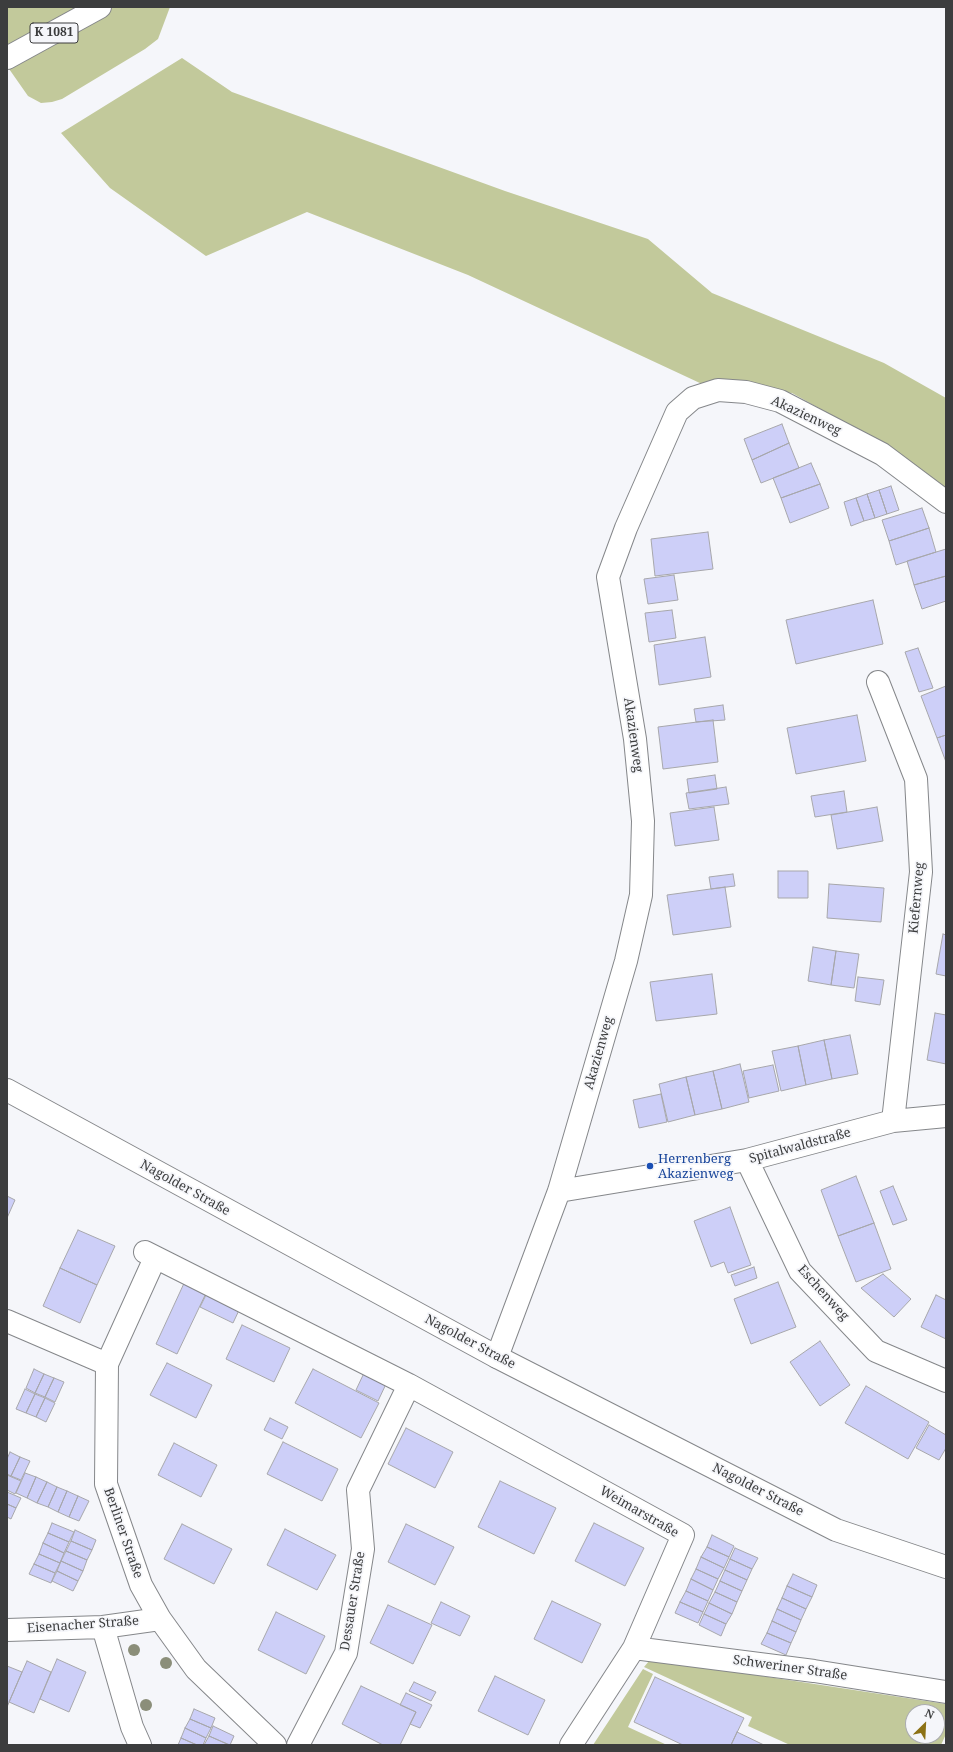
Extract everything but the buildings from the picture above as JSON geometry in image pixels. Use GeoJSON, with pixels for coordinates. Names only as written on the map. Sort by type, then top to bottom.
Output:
{"type":"FeatureCollection","features":[{"type":"Feature","properties":{"kind":"street","name":"K 1081"},"geometry":{"type":"LineString","coordinates":[[7,58],[100,7]]}},
{"type":"Feature","properties":{"kind":"street","name":"Akazienweg"},"geometry":{"type":"LineString","coordinates":[[497,1357],[559,1191],[626,961],[641,895],[643,821],[636,747],[608,577],[626,528],[677,412],[693,398],[718,390],[746,392],[780,401],[882,454],[946,502]]}},
{"type":"Feature","properties":{"kind":"street","name":"Kiefernweg"},"geometry":{"type":"LineString","coordinates":[[878,682],[916,779],[921,872],[893,1121]]}},
{"type":"Feature","properties":{"kind":"street","name":"Nagolder Straße"},"geometry":{"type":"LineString","coordinates":[[7,1090],[497,1357],[836,1530],[946,1567]]}},
{"type":"Feature","properties":{"kind":"street","name":"Spitalwaldstraße"},"geometry":{"type":"LineString","coordinates":[[559,1191],[747,1160],[893,1121],[946,1116]]}},
{"type":"Feature","properties":{"kind":"street","name":"Eschenweg"},"geometry":{"type":"LineString","coordinates":[[747,1160],[800,1271],[876,1351],[946,1381]]}},
{"type":"Feature","properties":{"kind":"street","name":"Berliner Straße"},"geometry":{"type":"LineString","coordinates":[[274,1745],[196,1669],[160,1619],[141,1585],[106,1484],[107,1364],[150,1255],[409,1385]]}},
{"type":"Feature","properties":{"kind":"street"},"geometry":{"type":"LineString","coordinates":[[7,1321],[107,1364]]}},
{"type":"Feature","properties":{"kind":"street","name":"Weimarstraße"},"geometry":{"type":"LineString","coordinates":[[409,1385],[683,1535],[634,1648],[571,1745]]}},
{"type":"Feature","properties":{"kind":"street","name":"Dessauer Straße"},"geometry":{"type":"LineString","coordinates":[[298,1745],[346,1653],[363,1549],[358,1490],[409,1385]]}},
{"type":"Feature","properties":{"kind":"street","name":"Eisenacher Straße"},"geometry":{"type":"LineString","coordinates":[[7,1630],[103,1627],[160,1619]]}},
{"type":"Feature","properties":{"kind":"street"},"geometry":{"type":"LineString","coordinates":[[103,1627],[132,1728],[140,1745]]}},
{"type":"Feature","properties":{"kind":"street","name":"Schweriner Straße"},"geometry":{"type":"LineString","coordinates":[[634,1648],[808,1670],[946,1692]]}},
{"type":"Feature","properties":{"kind":"green space"},"geometry":{"type":"Polygon","coordinates":[[[7,7],[170,7],[158,39],[145,49],[62,99],[41,103],[28,96],[7,66],[7,7]]]}},
{"type":"Feature","properties":{"kind":"green space"},"geometry":{"type":"Polygon","coordinates":[[[182,58],[232,92],[505,191],[648,239],[712,293],[884,363],[946,398],[946,493],[884,445],[792,393],[702,384],[468,275],[307,212],[206,256],[110,188],[61,133],[182,58]]]}},
{"type":"Feature","properties":{"kind":"green space"},"geometry":{"type":"Polygon","coordinates":[[[649,1661],[683,1664],[946,1704],[946,1734],[945,1736],[945,1704],[905,1704],[905,1744],[941,1745],[790,1745],[748,1726],[752,1717],[644,1667],[649,1661]]]}},
{"type":"Feature","properties":{"kind":"green space"},"geometry":{"type":"Polygon","coordinates":[[[643,1669],[653,1674],[628,1727],[667,1745],[593,1745],[643,1669]]]}},
{"type":"Feature","properties":{"kind":"place","name":"Herrenberg Akazienweg"},"geometry":{"type":"Point","coordinates":[650,1166]}}]}
